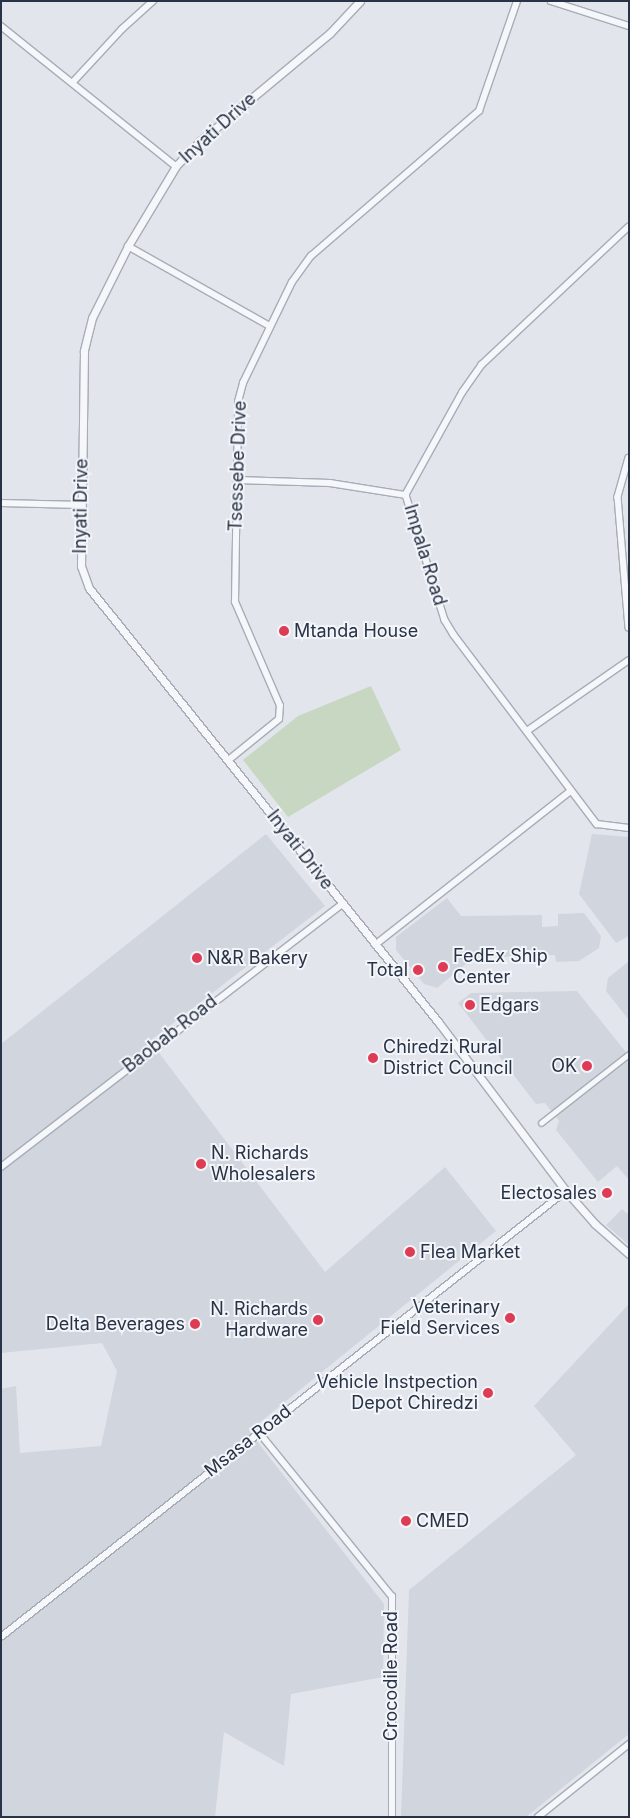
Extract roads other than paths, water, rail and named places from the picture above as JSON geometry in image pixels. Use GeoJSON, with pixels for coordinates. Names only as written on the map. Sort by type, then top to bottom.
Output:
{"type":"FeatureCollection","features":[{"type":"Feature","properties":{"kind":"street"},"geometry":{"type":"LineString","coordinates":[[73,82],[122,29],[153,1]]}},
{"type":"Feature","properties":{"kind":"street","name":"Inyati Drive"},"geometry":{"type":"LineString","coordinates":[[360,1],[330,33],[200,141],[176,166],[128,246],[92,318],[87,334],[79,556],[89,588],[230,759],[342,904],[456,1046],[566,1191],[595,1224],[629,1254]]}},
{"type":"Feature","properties":{"kind":"street","name":"Tsessebe Drive"},"geometry":{"type":"LineString","coordinates":[[230,759],[279,719],[280,706],[235,602],[238,402],[243,383],[292,282],[311,256],[479,111],[517,1]]}},
{"type":"Feature","properties":{"kind":"street"},"geometry":{"type":"LineString","coordinates":[[551,1],[629,26]]}},
{"type":"Feature","properties":{"kind":"street"},"geometry":{"type":"LineString","coordinates":[[1,26],[176,166]]}},
{"type":"Feature","properties":{"kind":"street","name":"Impala Road"},"geometry":{"type":"LineString","coordinates":[[629,227],[482,365],[462,392],[406,495],[445,620],[597,824],[629,828]]}},
{"type":"Feature","properties":{"kind":"street"},"geometry":{"type":"LineString","coordinates":[[128,246],[270,326]]}},
{"type":"Feature","properties":{"kind":"street"},"geometry":{"type":"LineString","coordinates":[[629,458],[618,497],[629,628]]}},
{"type":"Feature","properties":{"kind":"street"},"geometry":{"type":"LineString","coordinates":[[237,480],[330,483],[406,495]]}},
{"type":"Feature","properties":{"kind":"street"},"geometry":{"type":"LineString","coordinates":[[1,503],[81,505]]}},
{"type":"Feature","properties":{"kind":"street"},"geometry":{"type":"LineString","coordinates":[[526,731],[629,660]]}},
{"type":"Feature","properties":{"kind":"street"},"geometry":{"type":"LineString","coordinates":[[375,945],[571,791]]}},
{"type":"Feature","properties":{"kind":"street","name":"Baobab Road"},"geometry":{"type":"LineString","coordinates":[[1,1167],[342,904]]}},
{"type":"Feature","properties":{"kind":"street"},"geometry":{"type":"LineString","coordinates":[[541,1123],[629,1054]]}},
{"type":"Feature","properties":{"kind":"street","name":"Msasa Road"},"geometry":{"type":"LineString","coordinates":[[1,1637],[566,1191]]}},
{"type":"Feature","properties":{"kind":"street","name":"Crocodile Road"},"geometry":{"type":"LineString","coordinates":[[259,1432],[392,1596],[392,1817]]}},
{"type":"Feature","properties":{"kind":"street"},"geometry":{"type":"LineString","coordinates":[[538,1817],[629,1744]]}},
{"type":"Feature","properties":{"kind":"place","name":"Mtanda House"},"geometry":{"type":"Point","coordinates":[284,631]}},
{"type":"Feature","properties":{"kind":"place","name":"N&R Bakery"},"geometry":{"type":"Point","coordinates":[197,958]}},
{"type":"Feature","properties":{"kind":"place","name":"FedEx Ship Center"},"geometry":{"type":"Point","coordinates":[443,967]}},
{"type":"Feature","properties":{"kind":"place","name":"Total"},"geometry":{"type":"Point","coordinates":[418,970]}},
{"type":"Feature","properties":{"kind":"place","name":"Edgars"},"geometry":{"type":"Point","coordinates":[470,1005]}},
{"type":"Feature","properties":{"kind":"place","name":"Chiredzi Rural District Council"},"geometry":{"type":"Point","coordinates":[373,1058]}},
{"type":"Feature","properties":{"kind":"place","name":"OK"},"geometry":{"type":"Point","coordinates":[587,1066]}},
{"type":"Feature","properties":{"kind":"place","name":"N. Richards Wholesalers"},"geometry":{"type":"Point","coordinates":[201,1164]}},
{"type":"Feature","properties":{"kind":"place","name":"Electosales"},"geometry":{"type":"Point","coordinates":[607,1193]}},
{"type":"Feature","properties":{"kind":"place","name":"Flea Market"},"geometry":{"type":"Point","coordinates":[410,1252]}},
{"type":"Feature","properties":{"kind":"place","name":"Veterinary Field Services"},"geometry":{"type":"Point","coordinates":[510,1318]}},
{"type":"Feature","properties":{"kind":"place","name":"N. Richards Hardware"},"geometry":{"type":"Point","coordinates":[318,1320]}},
{"type":"Feature","properties":{"kind":"place","name":"Delta Beverages"},"geometry":{"type":"Point","coordinates":[195,1324]}},
{"type":"Feature","properties":{"kind":"place","name":"Vehicle Instpection Depot Chiredzi"},"geometry":{"type":"Point","coordinates":[488,1393]}},
{"type":"Feature","properties":{"kind":"place","name":"CMED"},"geometry":{"type":"Point","coordinates":[406,1521]}}]}
